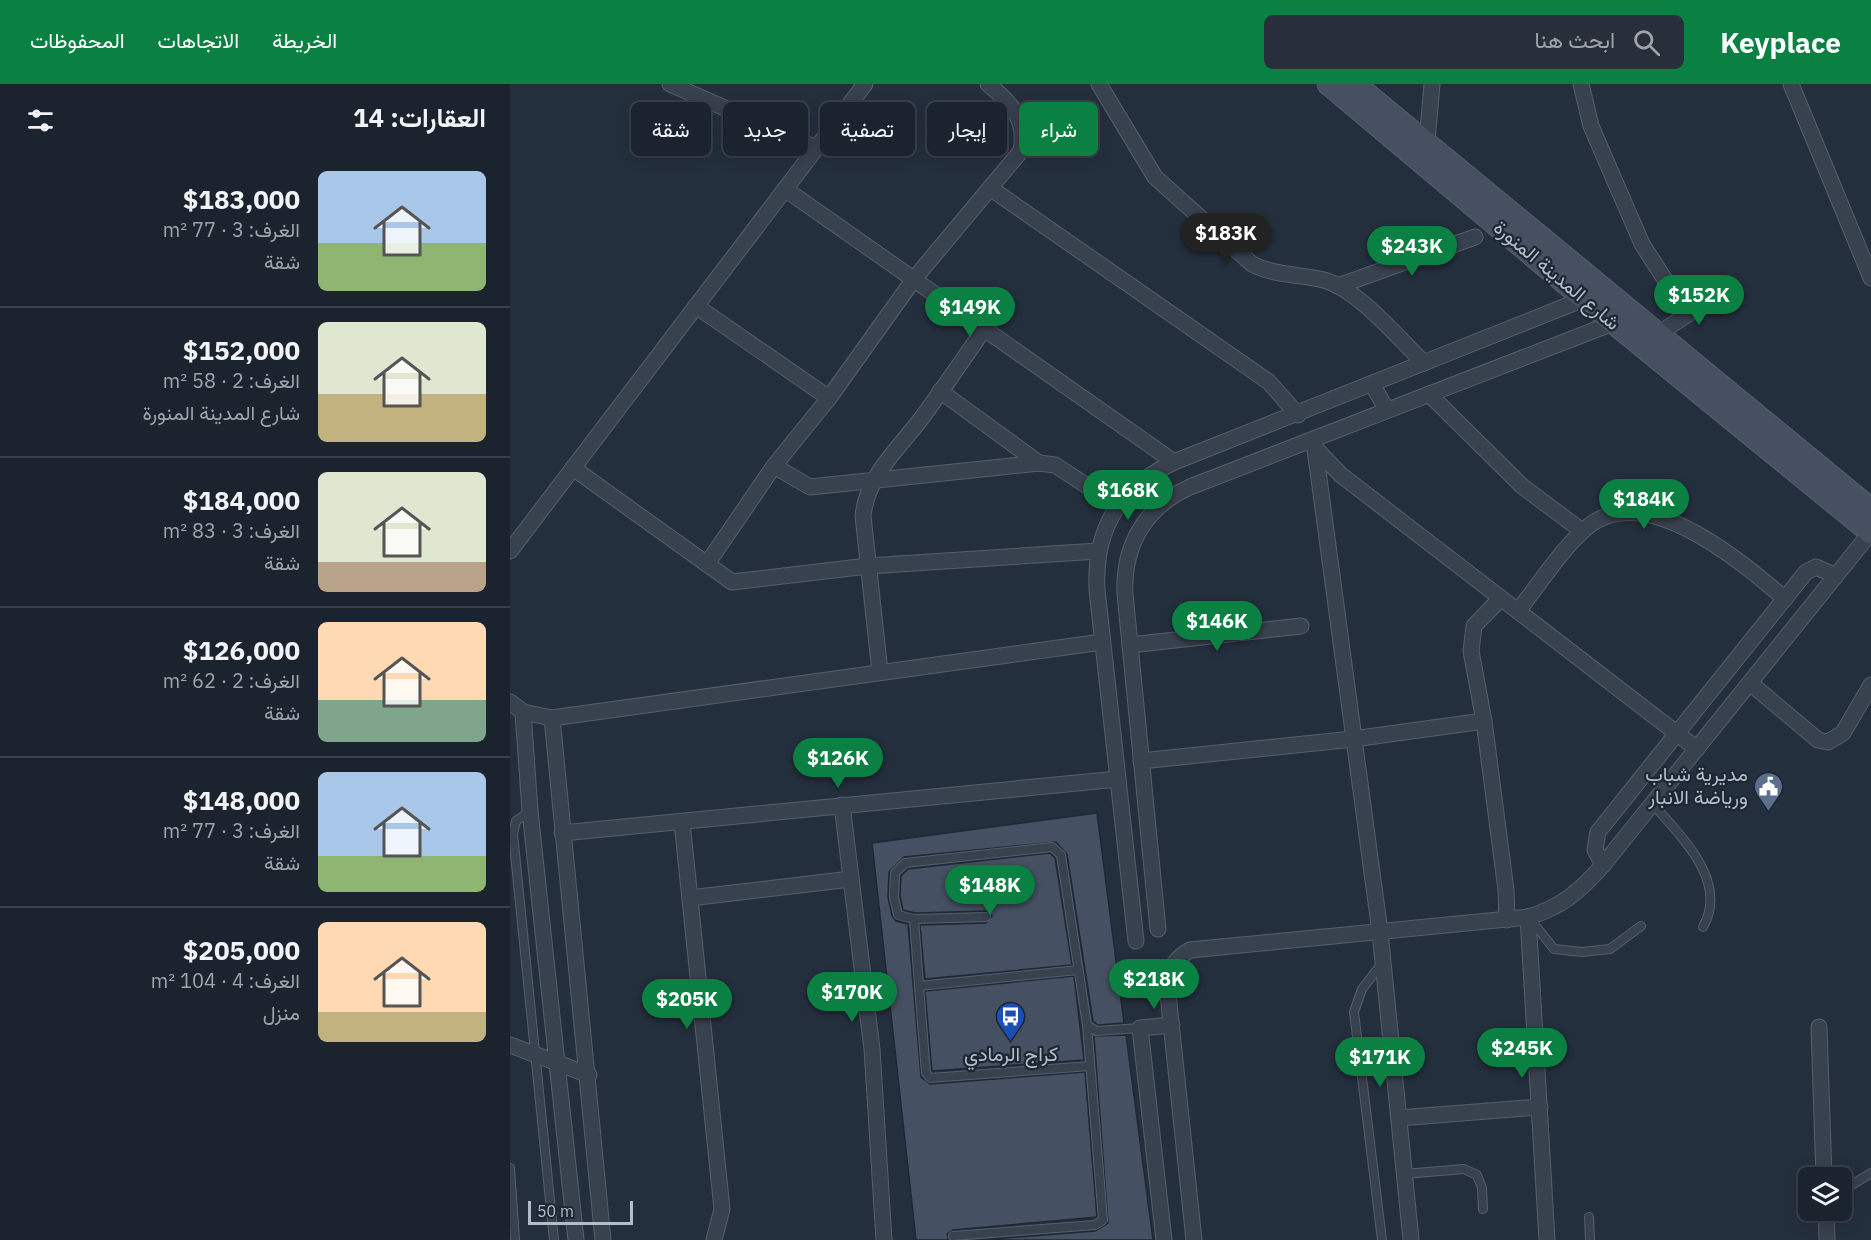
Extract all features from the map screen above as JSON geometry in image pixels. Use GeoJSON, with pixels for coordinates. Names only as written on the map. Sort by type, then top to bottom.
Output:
{"type":"FeatureCollection","features":[{"type":"Feature","properties":{"kind":"main road","name":"شارع المدينة المنورة"},"geometry":{"type":"LineString","coordinates":[[1328,84],[1538,247],[1658,333],[1871,509]]}},
{"type":"Feature","properties":{"kind":"main road","name":"شارع المدينة المنورة"},"geometry":{"type":"LineString","coordinates":[[1356,84],[1426,142],[1538,247],[1584,299],[1871,532]]}},
{"type":"Feature","properties":{"kind":"street"},"geometry":{"type":"LineString","coordinates":[[513,541],[573,468],[865,84]]}},
{"type":"Feature","properties":{"kind":"street"},"geometry":{"type":"LineString","coordinates":[[706,564],[774,466],[829,398],[914,279],[1021,151],[1023,132],[1013,107],[988,84]]}},
{"type":"Feature","properties":{"kind":"street"},"geometry":{"type":"LineString","coordinates":[[1099,84],[1155,177],[1252,264],[1264,270],[1324,280],[1338,286],[1352,295],[1424,363]]}},
{"type":"Feature","properties":{"kind":"street"},"geometry":{"type":"LineString","coordinates":[[1426,142],[1432,84]]}},
{"type":"Feature","properties":{"kind":"street"},"geometry":{"type":"LineString","coordinates":[[1581,84],[1592,126],[1642,244],[1687,314]]}},
{"type":"Feature","properties":{"kind":"street"},"geometry":{"type":"LineString","coordinates":[[1791,84],[1871,278]]}},
{"type":"Feature","properties":{"kind":"street"},"geometry":{"type":"LineString","coordinates":[[680,86],[816,148]]}},
{"type":"Feature","properties":{"kind":"street"},"geometry":{"type":"LineString","coordinates":[[990,188],[1269,382],[1298,415]]}},
{"type":"Feature","properties":{"kind":"street"},"geometry":{"type":"LineString","coordinates":[[785,189],[1174,462]]}},
{"type":"Feature","properties":{"kind":"street"},"geometry":{"type":"LineString","coordinates":[[1338,286],[1475,237]]}},
{"type":"Feature","properties":{"kind":"street"},"geometry":{"type":"LineString","coordinates":[[1658,333],[1720,291]]}},
{"type":"Feature","properties":{"kind":"street"},"geometry":{"type":"LineString","coordinates":[[1136,941],[1096,590],[1098,551],[1106,527],[1118,506],[1146,477],[1174,462],[1298,415],[1584,299]]}},
{"type":"Feature","properties":{"kind":"street"},"geometry":{"type":"LineString","coordinates":[[696,306],[829,398]]}},
{"type":"Feature","properties":{"kind":"street"},"geometry":{"type":"LineString","coordinates":[[1158,929],[1125,594],[1126,561],[1142,523],[1155,508],[1172,495],[1190,487],[1312,445],[1387,411],[1613,322]]}},
{"type":"Feature","properties":{"kind":"street"},"geometry":{"type":"LineString","coordinates":[[880,672],[863,516],[864,500],[874,481],[985,328]]}},
{"type":"Feature","properties":{"kind":"street"},"geometry":{"type":"LineString","coordinates":[[1372,384],[1387,411]]}},
{"type":"Feature","properties":{"kind":"street"},"geometry":{"type":"LineString","coordinates":[[940,391],[1039,462]]}},
{"type":"Feature","properties":{"kind":"street"},"geometry":{"type":"LineString","coordinates":[[1429,394],[1515,479],[1582,531]]}},
{"type":"Feature","properties":{"kind":"street"},"geometry":{"type":"LineString","coordinates":[[1312,445],[1341,475],[1697,748]]}},
{"type":"Feature","properties":{"kind":"street"},"geometry":{"type":"LineString","coordinates":[[1312,445],[1380,932],[1412,1240]]}},
{"type":"Feature","properties":{"kind":"street"},"geometry":{"type":"LineString","coordinates":[[774,466],[810,487],[1039,462],[1055,465],[1118,506]]}},
{"type":"Feature","properties":{"kind":"street"},"geometry":{"type":"LineString","coordinates":[[573,468],[732,582],[868,566],[1098,551]]}},
{"type":"Feature","properties":{"kind":"street"},"geometry":{"type":"LineString","coordinates":[[1518,611],[1582,531],[1597,520],[1614,514],[1632,512],[1650,514],[1720,548],[1785,599]]}},
{"type":"Feature","properties":{"kind":"street"},"geometry":{"type":"LineString","coordinates":[[1194,1240],[1168,977],[1174,963],[1190,950],[1528,917],[1543,913],[1573,896],[1603,865],[1653,804],[1871,532]]}},
{"type":"Feature","properties":{"kind":"street"},"geometry":{"type":"LineString","coordinates":[[1603,865],[1595,850],[1598,832],[1785,599],[1812,568],[1819,568],[1836,576]]}},
{"type":"Feature","properties":{"kind":"street"},"geometry":{"type":"LineString","coordinates":[[1501,598],[1474,626],[1471,651],[1484,721],[1506,890],[1507,920]]}},
{"type":"Feature","properties":{"kind":"street"},"geometry":{"type":"LineString","coordinates":[[1130,645],[1301,626]]}},
{"type":"Feature","properties":{"kind":"street"},"geometry":{"type":"LineString","coordinates":[[510,702],[523,712],[552,718],[1102,642]]}},
{"type":"Feature","properties":{"kind":"street"},"geometry":{"type":"LineString","coordinates":[[1750,683],[1818,740],[1828,742],[1843,733],[1871,685]]}},
{"type":"Feature","properties":{"kind":"street"},"geometry":{"type":"LineString","coordinates":[[523,712],[530,811],[576,1240]]}},
{"type":"Feature","properties":{"kind":"street"},"geometry":{"type":"LineString","coordinates":[[552,718],[562,833],[589,1075],[603,1240]]}},
{"type":"Feature","properties":{"kind":"street"},"geometry":{"type":"LineString","coordinates":[[1141,761],[1353,739],[1484,721]]}},
{"type":"Feature","properties":{"kind":"street"},"geometry":{"type":"LineString","coordinates":[[562,833],[1118,779]]}},
{"type":"Feature","properties":{"kind":"street"},"geometry":{"type":"LineString","coordinates":[[842,805],[872,1049],[884,1240]]}},
{"type":"Feature","properties":{"kind":"street"},"geometry":{"type":"LineString","coordinates":[[682,822],[722,1209],[714,1240]]}},
{"type":"Feature","properties":{"kind":"street"},"geometry":{"type":"LineString","coordinates":[[690,898],[851,879]]}},
{"type":"Feature","properties":{"kind":"street"},"geometry":{"type":"LineString","coordinates":[[1528,917],[1547,1240]]}},
{"type":"Feature","properties":{"kind":"street"},"geometry":{"type":"LineString","coordinates":[[1164,1240],[1140,1028],[1172,1025]]}},
{"type":"Feature","properties":{"kind":"street"},"geometry":{"type":"LineString","coordinates":[[1819,1027],[1824,1167]]}},
{"type":"Feature","properties":{"kind":"street"},"geometry":{"type":"LineString","coordinates":[[510,1045],[589,1075]]}},
{"type":"Feature","properties":{"kind":"street"},"geometry":{"type":"LineString","coordinates":[[1399,1118],[1540,1107]]}},
{"type":"Feature","properties":{"kind":"street"},"geometry":{"type":"LineString","coordinates":[[1826,1221],[1827,1240]]}},
{"type":"Feature","properties":{"kind":"lane"},"geometry":{"type":"LineString","coordinates":[[1653,804],[1700,859],[1709,886],[1709,916],[1703,927]]}},
{"type":"Feature","properties":{"kind":"lane"},"geometry":{"type":"LineString","coordinates":[[530,811],[518,818],[513,829],[554,1240]]}},
{"type":"Feature","properties":{"kind":"lane"},"geometry":{"type":"LineString","coordinates":[[953,1236],[1101,1222],[1103,1213],[1087,1025],[1061,855],[1052,848],[905,863],[896,873],[896,912],[914,919],[986,917]]}},
{"type":"Feature","properties":{"kind":"lane"},"geometry":{"type":"LineString","coordinates":[[1528,917],[1554,949],[1582,952],[1610,949],[1641,926]]}},
{"type":"Feature","properties":{"kind":"lane"},"geometry":{"type":"LineString","coordinates":[[914,919],[926,1073],[930,1078],[1090,1066]]}},
{"type":"Feature","properties":{"kind":"lane"},"geometry":{"type":"LineString","coordinates":[[1382,1240],[1354,1012],[1362,989],[1383,960]]}},
{"type":"Feature","properties":{"kind":"lane"},"geometry":{"type":"LineString","coordinates":[[919,986],[1078,970]]}},
{"type":"Feature","properties":{"kind":"lane"},"geometry":{"type":"LineString","coordinates":[[1087,1025],[1096,1030],[1140,1028]]}},
{"type":"Feature","properties":{"kind":"lane"},"geometry":{"type":"LineString","coordinates":[[510,1168],[514,1240]]}},
{"type":"Feature","properties":{"kind":"lane"},"geometry":{"type":"LineString","coordinates":[[1404,1174],[1464,1169],[1477,1175],[1482,1188],[1483,1209]]}},
{"type":"Feature","properties":{"kind":"lane"},"geometry":{"type":"LineString","coordinates":[[1852,1185],[1871,1173]]}},
{"type":"Feature","properties":{"kind":"lane"},"geometry":{"type":"LineString","coordinates":[[1589,1217],[1590,1240]]}},
{"type":"Feature","properties":{"kind":"building"},"geometry":{"type":"Polygon","coordinates":[[[1097,813],[1124,1023],[1098,1025],[1093,1021],[1067,854],[1056,842],[904,857],[889,872],[888,897],[892,916],[896,921],[908,924],[921,1077],[930,1084],[1085,1072],[1097,1217],[953,1230],[947,1234],[949,1240],[916,1240],[872,843],[1097,813]]]}},
{"type":"Feature","properties":{"kind":"building"},"geometry":{"type":"Polygon","coordinates":[[[1050,853],[1055,858],[1072,965],[925,979],[920,925],[986,923],[992,916],[986,911],[915,913],[903,910],[900,896],[901,876],[908,869],[1050,853]]]}},
{"type":"Feature","properties":{"kind":"building"},"geometry":{"type":"Polygon","coordinates":[[[1074,976],[1084,1060],[932,1071],[925,991],[1074,976]]]}},
{"type":"Feature","properties":{"kind":"building"},"geometry":{"type":"Polygon","coordinates":[[[1126,1035],[1153,1240],[979,1240],[1095,1231],[1108,1223],[1094,1036],[1126,1035]]]}},
{"type":"Feature","properties":{"kind":"place","name":"مديرية شباب ورياضة الانبار"},"geometry":{"type":"Point","coordinates":[1769,812]}},
{"type":"Feature","properties":{"kind":"place","name":"كراج الرمادي"},"geometry":{"type":"Point","coordinates":[1011,1042]}}]}
